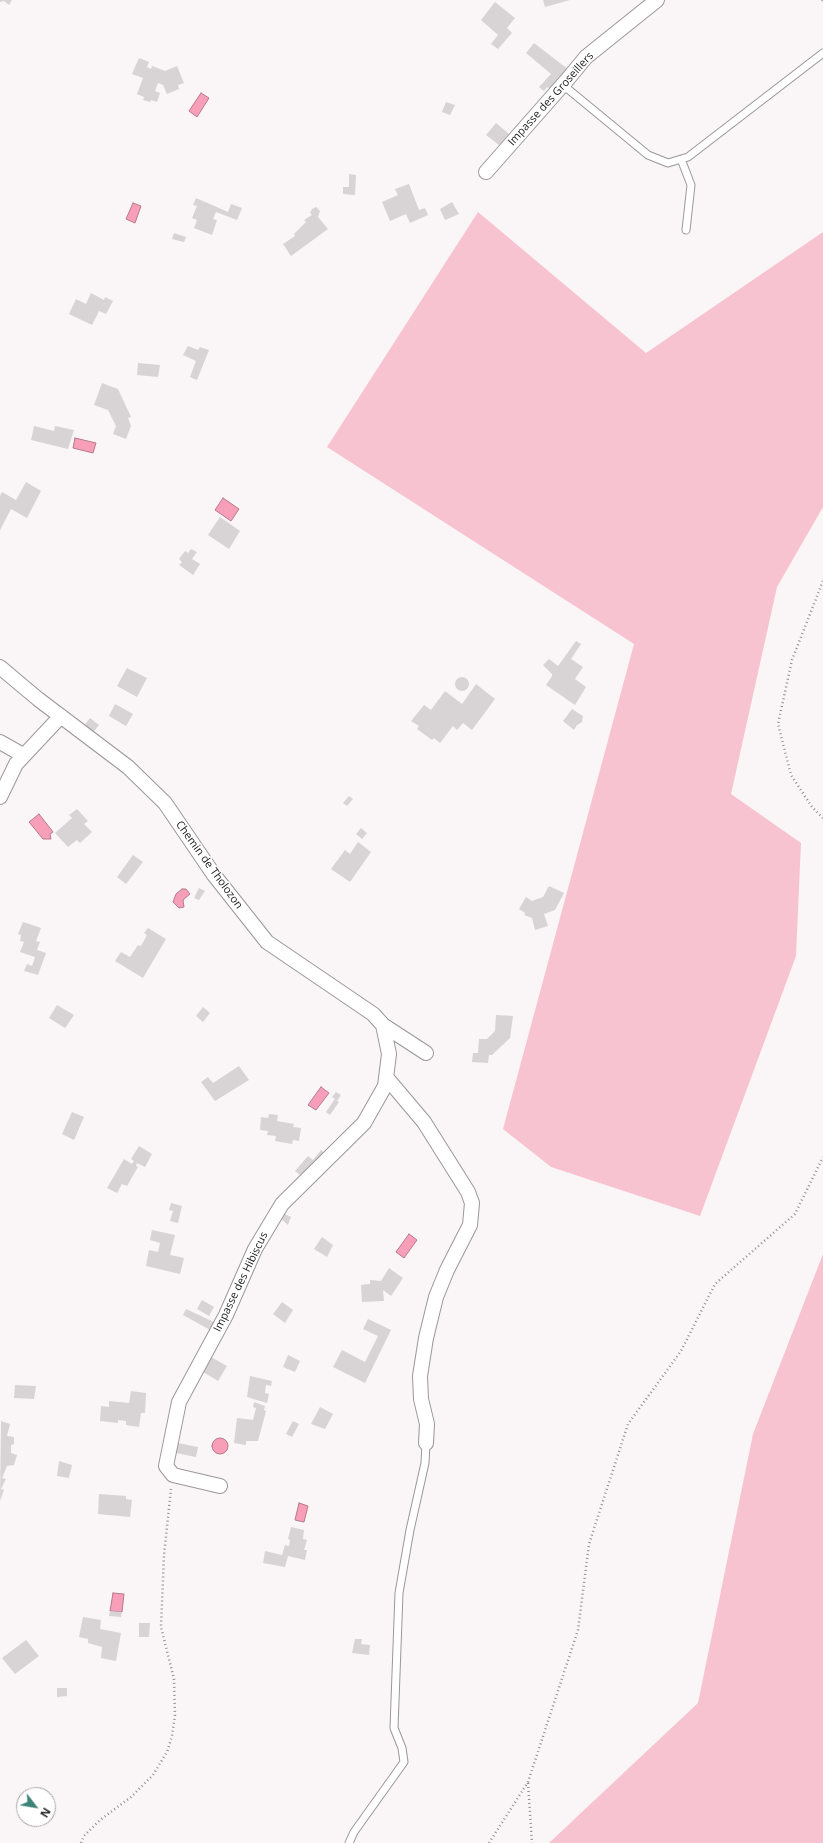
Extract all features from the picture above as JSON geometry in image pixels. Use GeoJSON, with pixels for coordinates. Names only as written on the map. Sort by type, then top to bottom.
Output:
{"type":"FeatureCollection","features":[{"type":"Feature","properties":{"kind":"street","name":"Impasse des Groseillers"},"geometry":{"type":"LineString","coordinates":[[486,172],[586,57],[657,0]]}},
{"type":"Feature","properties":{"kind":"street","name":"Chemin de Tholozon"},"geometry":{"type":"LineString","coordinates":[[0,667],[128,767],[166,803],[214,875],[267,942],[373,1014],[383,1026],[426,1053]]}},
{"type":"Feature","properties":{"kind":"street"},"geometry":{"type":"LineString","coordinates":[[0,797],[16,764],[61,716]]}},
{"type":"Feature","properties":{"kind":"street"},"geometry":{"type":"LineString","coordinates":[[0,742],[23,755]]}},
{"type":"Feature","properties":{"kind":"street","name":"Impasse des Hibiscus"},"geometry":{"type":"LineString","coordinates":[[173,1475],[166,1466],[179,1402],[226,1315],[255,1249],[282,1204],[364,1123],[386,1086],[389,1054],[383,1026]]}},
{"type":"Feature","properties":{"kind":"street"},"geometry":{"type":"LineString","coordinates":[[386,1077],[424,1122],[468,1192],[472,1203],[470,1225],[447,1270],[436,1298],[426,1338],[420,1376],[421,1399],[427,1424],[426,1443]]}},
{"type":"Feature","properties":{"kind":"street"},"geometry":{"type":"LineString","coordinates":[[173,1475],[220,1486]]}},
{"type":"Feature","properties":{"kind":"lane"},"geometry":{"type":"LineString","coordinates":[[563,85],[648,156],[668,163],[688,157],[823,54]]}},
{"type":"Feature","properties":{"kind":"lane"},"geometry":{"type":"LineString","coordinates":[[680,159],[691,186],[686,230]]}},
{"type":"Feature","properties":{"kind":"lane"},"geometry":{"type":"LineString","coordinates":[[349,1843],[354,1832],[404,1762],[402,1748],[394,1728],[399,1593],[410,1530],[425,1463],[426,1443]]}},
{"type":"Feature","properties":{"kind":"path"},"geometry":{"type":"LineString","coordinates":[[823,581],[792,660],[778,724],[790,775],[812,807],[823,818]]}},
{"type":"Feature","properties":{"kind":"path"},"geometry":{"type":"LineString","coordinates":[[489,1843],[528,1782],[578,1630],[589,1544],[628,1424],[680,1350],[715,1284],[795,1214],[823,1157]]}},
{"type":"Feature","properties":{"kind":"path"},"geometry":{"type":"LineString","coordinates":[[81,1843],[84,1836],[100,1820],[131,1797],[153,1775],[167,1752],[172,1736],[175,1715],[174,1679],[161,1627],[164,1555],[173,1475]]}},
{"type":"Feature","properties":{"kind":"path"},"geometry":{"type":"LineString","coordinates":[[528,1782],[532,1843]]}},
{"type":"Feature","properties":{"kind":"shaded area"},"geometry":{"type":"Polygon","coordinates":[[[201,93],[209,98],[197,117],[189,111],[201,93]]]}},
{"type":"Feature","properties":{"kind":"shaded area"},"geometry":{"type":"Polygon","coordinates":[[[133,203],[141,206],[135,223],[126,219],[133,203]]]}},
{"type":"Feature","properties":{"kind":"shaded area"},"geometry":{"type":"Polygon","coordinates":[[[478,212],[646,353],[823,232],[823,507],[777,587],[731,794],[801,843],[796,956],[700,1216],[551,1167],[503,1129],[634,644],[327,447],[478,212]]]}},
{"type":"Feature","properties":{"kind":"shaded area"},"geometry":{"type":"Polygon","coordinates":[[[75,438],[96,443],[93,453],[73,448],[75,438]]]}},
{"type":"Feature","properties":{"kind":"shaded area"},"geometry":{"type":"Polygon","coordinates":[[[223,498],[239,509],[231,521],[215,510],[223,498]]]}},
{"type":"Feature","properties":{"kind":"shaded area"},"geometry":{"type":"Polygon","coordinates":[[[39,814],[53,832],[50,834],[51,839],[43,839],[29,822],[39,814]]]}},
{"type":"Feature","properties":{"kind":"shaded area"},"geometry":{"type":"Polygon","coordinates":[[[182,889],[186,889],[190,894],[183,900],[184,907],[179,908],[173,902],[176,894],[182,889]]]}},
{"type":"Feature","properties":{"kind":"shaded area"},"geometry":{"type":"Polygon","coordinates":[[[321,1087],[329,1093],[316,1110],[308,1105],[321,1087]]]}},
{"type":"Feature","properties":{"kind":"shaded area"},"geometry":{"type":"Polygon","coordinates":[[[409,1234],[417,1240],[404,1258],[396,1252],[409,1234]]]}},
{"type":"Feature","properties":{"kind":"shaded area"},"geometry":{"type":"Polygon","coordinates":[[[823,1254],[823,1843],[549,1843],[698,1703],[753,1434],[823,1254]]]}},
{"type":"Feature","properties":{"kind":"shaded area"},"geometry":{"type":"Polygon","coordinates":[[[217,1438],[223,1438],[228,1443],[226,1452],[223,1454],[217,1454],[212,1449],[212,1443],[217,1438]]]}},
{"type":"Feature","properties":{"kind":"shaded area"},"geometry":{"type":"Polygon","coordinates":[[[299,1503],[308,1506],[304,1522],[295,1520],[299,1503]]]}},
{"type":"Feature","properties":{"kind":"shaded area"},"geometry":{"type":"Polygon","coordinates":[[[113,1593],[124,1594],[122,1612],[110,1611],[113,1593]]]}},
{"type":"Feature","properties":{"kind":"building"},"geometry":{"type":"Polygon","coordinates":[[[0,0],[12,0],[9,5],[4,1],[0,2],[0,0]]]}},
{"type":"Feature","properties":{"kind":"building"},"geometry":{"type":"Polygon","coordinates":[[[543,0],[570,0],[545,7],[543,0]]]}},
{"type":"Feature","properties":{"kind":"building"},"geometry":{"type":"Polygon","coordinates":[[[495,2],[515,18],[507,28],[512,33],[498,49],[491,44],[498,35],[481,20],[495,2]]]}},
{"type":"Feature","properties":{"kind":"building"},"geometry":{"type":"Polygon","coordinates":[[[534,43],[569,70],[553,91],[547,87],[544,91],[539,87],[551,74],[526,53],[534,43]]]}},
{"type":"Feature","properties":{"kind":"building"},"geometry":{"type":"Polygon","coordinates":[[[139,58],[149,62],[147,67],[151,69],[152,66],[165,71],[177,66],[184,83],[178,85],[179,89],[167,94],[163,85],[158,83],[155,91],[160,93],[157,102],[143,100],[144,97],[137,94],[143,78],[132,74],[139,58]]]}},
{"type":"Feature","properties":{"kind":"building"},"geometry":{"type":"Polygon","coordinates":[[[446,102],[455,105],[450,115],[442,112],[446,102]]]}},
{"type":"Feature","properties":{"kind":"building"},"geometry":{"type":"Polygon","coordinates":[[[496,123],[509,134],[499,145],[486,135],[496,123]]]}},
{"type":"Feature","properties":{"kind":"building"},"geometry":{"type":"Polygon","coordinates":[[[349,174],[356,175],[355,195],[343,194],[343,187],[349,187],[349,174]]]}},
{"type":"Feature","properties":{"kind":"building"},"geometry":{"type":"Polygon","coordinates":[[[409,184],[419,210],[425,208],[428,215],[410,223],[406,214],[390,221],[382,202],[398,195],[395,189],[409,184]]]}},
{"type":"Feature","properties":{"kind":"building"},"geometry":{"type":"Polygon","coordinates":[[[196,198],[228,212],[231,204],[242,208],[237,220],[216,212],[213,219],[217,220],[212,235],[194,228],[197,220],[192,218],[197,206],[193,205],[196,198]]]}},
{"type":"Feature","properties":{"kind":"building"},"geometry":{"type":"Polygon","coordinates":[[[452,202],[459,214],[445,220],[440,209],[452,202]]]}},
{"type":"Feature","properties":{"kind":"building"},"geometry":{"type":"Polygon","coordinates":[[[316,207],[320,211],[318,217],[328,229],[291,256],[283,244],[295,236],[294,234],[306,222],[304,220],[312,215],[310,213],[312,209],[316,207]]]}},
{"type":"Feature","properties":{"kind":"building"},"geometry":{"type":"Polygon","coordinates":[[[174,233],[186,237],[184,242],[172,239],[174,233]]]}},
{"type":"Feature","properties":{"kind":"building"},"geometry":{"type":"Polygon","coordinates":[[[91,293],[104,300],[105,297],[113,301],[106,314],[99,311],[92,325],[69,314],[76,299],[86,304],[91,293]]]}},
{"type":"Feature","properties":{"kind":"building"},"geometry":{"type":"Polygon","coordinates":[[[188,346],[198,350],[200,347],[209,350],[197,380],[190,377],[196,361],[183,355],[188,346]]]}},
{"type":"Feature","properties":{"kind":"building"},"geometry":{"type":"Polygon","coordinates":[[[138,363],[160,365],[158,377],[137,375],[138,363]]]}},
{"type":"Feature","properties":{"kind":"building"},"geometry":{"type":"Polygon","coordinates":[[[102,383],[118,389],[131,417],[128,418],[131,426],[126,439],[113,434],[116,426],[108,410],[94,405],[102,383]]]}},
{"type":"Feature","properties":{"kind":"building"},"geometry":{"type":"Polygon","coordinates":[[[34,426],[54,431],[55,426],[74,430],[68,449],[31,440],[34,426]]]}},
{"type":"Feature","properties":{"kind":"building"},"geometry":{"type":"Polygon","coordinates":[[[26,482],[41,491],[27,518],[11,509],[0,530],[0,496],[2,492],[16,500],[26,482]]]}},
{"type":"Feature","properties":{"kind":"building"},"geometry":{"type":"Polygon","coordinates":[[[220,517],[240,531],[229,549],[208,535],[220,517]]]}},
{"type":"Feature","properties":{"kind":"building"},"geometry":{"type":"Polygon","coordinates":[[[191,549],[197,552],[192,559],[200,564],[193,575],[179,565],[182,562],[179,559],[185,551],[188,553],[191,549]]]}},
{"type":"Feature","properties":{"kind":"building"},"geometry":{"type":"Polygon","coordinates":[[[576,641],[581,644],[571,659],[583,667],[575,679],[586,687],[575,705],[546,685],[552,674],[543,665],[549,659],[558,666],[576,641]]]}},
{"type":"Feature","properties":{"kind":"building"},"geometry":{"type":"Polygon","coordinates":[[[127,668],[147,678],[137,697],[117,686],[127,668]]]}},
{"type":"Feature","properties":{"kind":"building"},"geometry":{"type":"Polygon","coordinates":[[[459,677],[465,677],[469,681],[469,687],[465,691],[459,691],[455,687],[455,681],[459,677]]]}},
{"type":"Feature","properties":{"kind":"building"},"geometry":{"type":"Polygon","coordinates":[[[476,684],[495,699],[472,730],[463,723],[457,730],[453,726],[440,743],[434,738],[432,740],[417,729],[419,726],[411,721],[424,705],[431,710],[445,691],[462,704],[476,684]]]}},
{"type":"Feature","properties":{"kind":"building"},"geometry":{"type":"Polygon","coordinates":[[[115,704],[133,714],[126,726],[109,716],[115,704]]]}},
{"type":"Feature","properties":{"kind":"building"},"geometry":{"type":"Polygon","coordinates":[[[572,709],[583,716],[582,722],[577,725],[574,730],[563,721],[572,709]]]}},
{"type":"Feature","properties":{"kind":"building"},"geometry":{"type":"Polygon","coordinates":[[[90,718],[99,725],[92,734],[83,727],[90,718]]]}},
{"type":"Feature","properties":{"kind":"building"},"geometry":{"type":"Polygon","coordinates":[[[349,796],[353,799],[347,806],[343,803],[349,796]]]}},
{"type":"Feature","properties":{"kind":"building"},"geometry":{"type":"Polygon","coordinates":[[[77,809],[88,821],[84,824],[92,832],[80,843],[77,840],[68,847],[55,833],[72,818],[69,815],[77,809]]]}},
{"type":"Feature","properties":{"kind":"building"},"geometry":{"type":"Polygon","coordinates":[[[361,828],[367,833],[362,839],[356,834],[361,828]]]}},
{"type":"Feature","properties":{"kind":"building"},"geometry":{"type":"Polygon","coordinates":[[[358,842],[371,852],[350,882],[331,869],[345,850],[350,854],[358,842]]]}},
{"type":"Feature","properties":{"kind":"building"},"geometry":{"type":"Polygon","coordinates":[[[133,855],[143,862],[126,884],[117,877],[133,855]]]}},
{"type":"Feature","properties":{"kind":"building"},"geometry":{"type":"Polygon","coordinates":[[[549,886],[564,893],[555,910],[544,914],[548,926],[535,930],[532,918],[524,915],[525,913],[519,909],[526,897],[532,901],[543,897],[549,886]]]}},
{"type":"Feature","properties":{"kind":"building"},"geometry":{"type":"Polygon","coordinates":[[[199,888],[205,891],[199,900],[194,898],[199,888]]]}},
{"type":"Feature","properties":{"kind":"building"},"geometry":{"type":"Polygon","coordinates":[[[23,922],[41,928],[36,941],[40,942],[37,950],[46,953],[38,975],[24,971],[27,964],[32,966],[35,957],[20,952],[24,942],[20,941],[21,935],[18,934],[23,922]]]}},
{"type":"Feature","properties":{"kind":"building"},"geometry":{"type":"Polygon","coordinates":[[[148,928],[166,939],[143,978],[115,961],[121,952],[130,957],[138,945],[141,946],[147,935],[144,933],[148,928]]]}},
{"type":"Feature","properties":{"kind":"building"},"geometry":{"type":"Polygon","coordinates":[[[57,1005],[74,1015],[65,1028],[49,1018],[57,1005]]]}},
{"type":"Feature","properties":{"kind":"building"},"geometry":{"type":"Polygon","coordinates":[[[203,1007],[210,1013],[203,1022],[196,1016],[203,1007]]]}},
{"type":"Feature","properties":{"kind":"building"},"geometry":{"type":"Polygon","coordinates":[[[496,1015],[513,1016],[510,1038],[492,1055],[489,1055],[488,1063],[472,1062],[473,1053],[478,1053],[479,1039],[487,1039],[495,1031],[496,1015]]]}},
{"type":"Feature","properties":{"kind":"building"},"geometry":{"type":"Polygon","coordinates":[[[239,1066],[249,1080],[215,1101],[201,1082],[208,1077],[213,1083],[239,1066]]]}},
{"type":"Feature","properties":{"kind":"building"},"geometry":{"type":"Polygon","coordinates":[[[336,1092],[341,1095],[337,1101],[339,1102],[330,1115],[326,1112],[335,1099],[332,1097],[336,1092]]]}},
{"type":"Feature","properties":{"kind":"building"},"geometry":{"type":"Polygon","coordinates":[[[72,1112],[84,1117],[74,1140],[62,1134],[72,1112]]]}},
{"type":"Feature","properties":{"kind":"building"},"geometry":{"type":"Polygon","coordinates":[[[269,1114],[278,1115],[277,1121],[294,1124],[293,1127],[301,1128],[299,1141],[293,1140],[292,1144],[275,1141],[276,1136],[267,1135],[268,1131],[260,1130],[261,1117],[268,1118],[269,1114]]]}},
{"type":"Feature","properties":{"kind":"building"},"geometry":{"type":"Polygon","coordinates":[[[139,1146],[152,1154],[145,1167],[137,1163],[136,1166],[138,1167],[127,1186],[122,1184],[117,1193],[107,1188],[124,1159],[132,1164],[134,1161],[131,1159],[139,1146]]]}},
{"type":"Feature","properties":{"kind":"building"},"geometry":{"type":"Polygon","coordinates":[[[321,1150],[326,1154],[305,1179],[295,1171],[308,1156],[313,1160],[321,1150]]]}},
{"type":"Feature","properties":{"kind":"building"},"geometry":{"type":"Polygon","coordinates":[[[171,1203],[182,1206],[178,1223],[170,1221],[173,1211],[169,1210],[171,1203]]]}},
{"type":"Feature","properties":{"kind":"building"},"geometry":{"type":"Polygon","coordinates":[[[283,1213],[291,1217],[288,1225],[280,1218],[283,1213]]]}},
{"type":"Feature","properties":{"kind":"building"},"geometry":{"type":"Polygon","coordinates":[[[152,1230],[175,1235],[170,1255],[184,1258],[180,1274],[146,1266],[149,1250],[158,1252],[160,1243],[150,1240],[152,1230]]]}},
{"type":"Feature","properties":{"kind":"building"},"geometry":{"type":"Polygon","coordinates":[[[322,1237],[333,1245],[327,1257],[314,1249],[322,1237]]]}},
{"type":"Feature","properties":{"kind":"building"},"geometry":{"type":"Polygon","coordinates":[[[389,1268],[403,1278],[391,1296],[383,1290],[384,1301],[362,1302],[361,1285],[370,1284],[370,1280],[381,1281],[389,1268]]]}},
{"type":"Feature","properties":{"kind":"building"},"geometry":{"type":"Polygon","coordinates":[[[202,1300],[214,1307],[209,1316],[197,1309],[202,1300]]]}},
{"type":"Feature","properties":{"kind":"building"},"geometry":{"type":"Polygon","coordinates":[[[282,1302],[293,1310],[285,1323],[273,1314],[282,1302]]]}},
{"type":"Feature","properties":{"kind":"building"},"geometry":{"type":"Polygon","coordinates":[[[186,1309],[216,1323],[212,1331],[183,1315],[186,1309]]]}},
{"type":"Feature","properties":{"kind":"building"},"geometry":{"type":"Polygon","coordinates":[[[368,1319],[391,1330],[365,1383],[333,1367],[342,1350],[365,1362],[378,1336],[363,1329],[368,1319]]]}},
{"type":"Feature","properties":{"kind":"building"},"geometry":{"type":"Polygon","coordinates":[[[288,1355],[300,1361],[295,1372],[283,1367],[288,1355]]]}},
{"type":"Feature","properties":{"kind":"building"},"geometry":{"type":"Polygon","coordinates":[[[211,1357],[227,1366],[218,1381],[203,1372],[211,1357]]]}},
{"type":"Feature","properties":{"kind":"building"},"geometry":{"type":"Polygon","coordinates":[[[250,1376],[272,1381],[271,1386],[266,1385],[265,1393],[269,1394],[267,1403],[247,1397],[250,1376]]]}},
{"type":"Feature","properties":{"kind":"building"},"geometry":{"type":"Polygon","coordinates":[[[15,1385],[36,1386],[34,1399],[14,1398],[15,1385]]]}},
{"type":"Feature","properties":{"kind":"building"},"geometry":{"type":"Polygon","coordinates":[[[131,1391],[146,1393],[145,1413],[141,1413],[139,1427],[126,1425],[126,1421],[118,1420],[118,1423],[100,1421],[101,1406],[109,1407],[109,1401],[129,1403],[131,1391]]]}},
{"type":"Feature","properties":{"kind":"building"},"geometry":{"type":"Polygon","coordinates":[[[254,1402],[265,1406],[264,1410],[266,1411],[258,1441],[246,1441],[246,1445],[234,1443],[237,1418],[253,1420],[256,1408],[253,1407],[254,1402]]]}},
{"type":"Feature","properties":{"kind":"building"},"geometry":{"type":"Polygon","coordinates":[[[320,1407],[333,1414],[325,1429],[311,1424],[320,1407]]]}},
{"type":"Feature","properties":{"kind":"building"},"geometry":{"type":"Polygon","coordinates":[[[1,1421],[10,1424],[7,1436],[14,1437],[14,1444],[11,1445],[11,1453],[17,1455],[14,1465],[7,1466],[2,1478],[6,1479],[1,1489],[4,1490],[0,1501],[1,1421]]]}},
{"type":"Feature","properties":{"kind":"building"},"geometry":{"type":"Polygon","coordinates":[[[293,1421],[299,1424],[292,1437],[286,1434],[293,1421]]]}},
{"type":"Feature","properties":{"kind":"building"},"geometry":{"type":"Polygon","coordinates":[[[178,1443],[198,1447],[196,1457],[176,1453],[178,1443]]]}},
{"type":"Feature","properties":{"kind":"building"},"geometry":{"type":"Polygon","coordinates":[[[59,1461],[72,1465],[69,1478],[57,1476],[59,1461]]]}},
{"type":"Feature","properties":{"kind":"building"},"geometry":{"type":"Polygon","coordinates":[[[99,1494],[126,1496],[126,1499],[132,1500],[130,1517],[98,1514],[99,1494]]]}},
{"type":"Feature","properties":{"kind":"building"},"geometry":{"type":"Polygon","coordinates":[[[291,1527],[304,1530],[303,1539],[307,1540],[304,1550],[307,1550],[305,1560],[288,1556],[285,1567],[263,1563],[265,1551],[282,1555],[285,1545],[289,1546],[290,1540],[288,1539],[291,1527]]]}},
{"type":"Feature","properties":{"kind":"building"},"geometry":{"type":"Polygon","coordinates":[[[110,1611],[122,1612],[121,1617],[109,1616],[110,1611]]]}},
{"type":"Feature","properties":{"kind":"building"},"geometry":{"type":"Polygon","coordinates":[[[83,1617],[101,1620],[100,1629],[121,1633],[116,1661],[101,1658],[102,1647],[88,1643],[88,1639],[79,1637],[83,1617]]]}},
{"type":"Feature","properties":{"kind":"building"},"geometry":{"type":"Polygon","coordinates":[[[139,1623],[150,1623],[149,1637],[139,1637],[139,1623]]]}},
{"type":"Feature","properties":{"kind":"building"},"geometry":{"type":"Polygon","coordinates":[[[355,1639],[362,1639],[361,1644],[370,1645],[369,1655],[352,1653],[355,1639]]]}},
{"type":"Feature","properties":{"kind":"building"},"geometry":{"type":"Polygon","coordinates":[[[26,1640],[39,1656],[15,1674],[2,1658],[26,1640]]]}},
{"type":"Feature","properties":{"kind":"building"},"geometry":{"type":"Polygon","coordinates":[[[57,1688],[67,1688],[67,1696],[57,1697],[57,1688]]]}}]}
